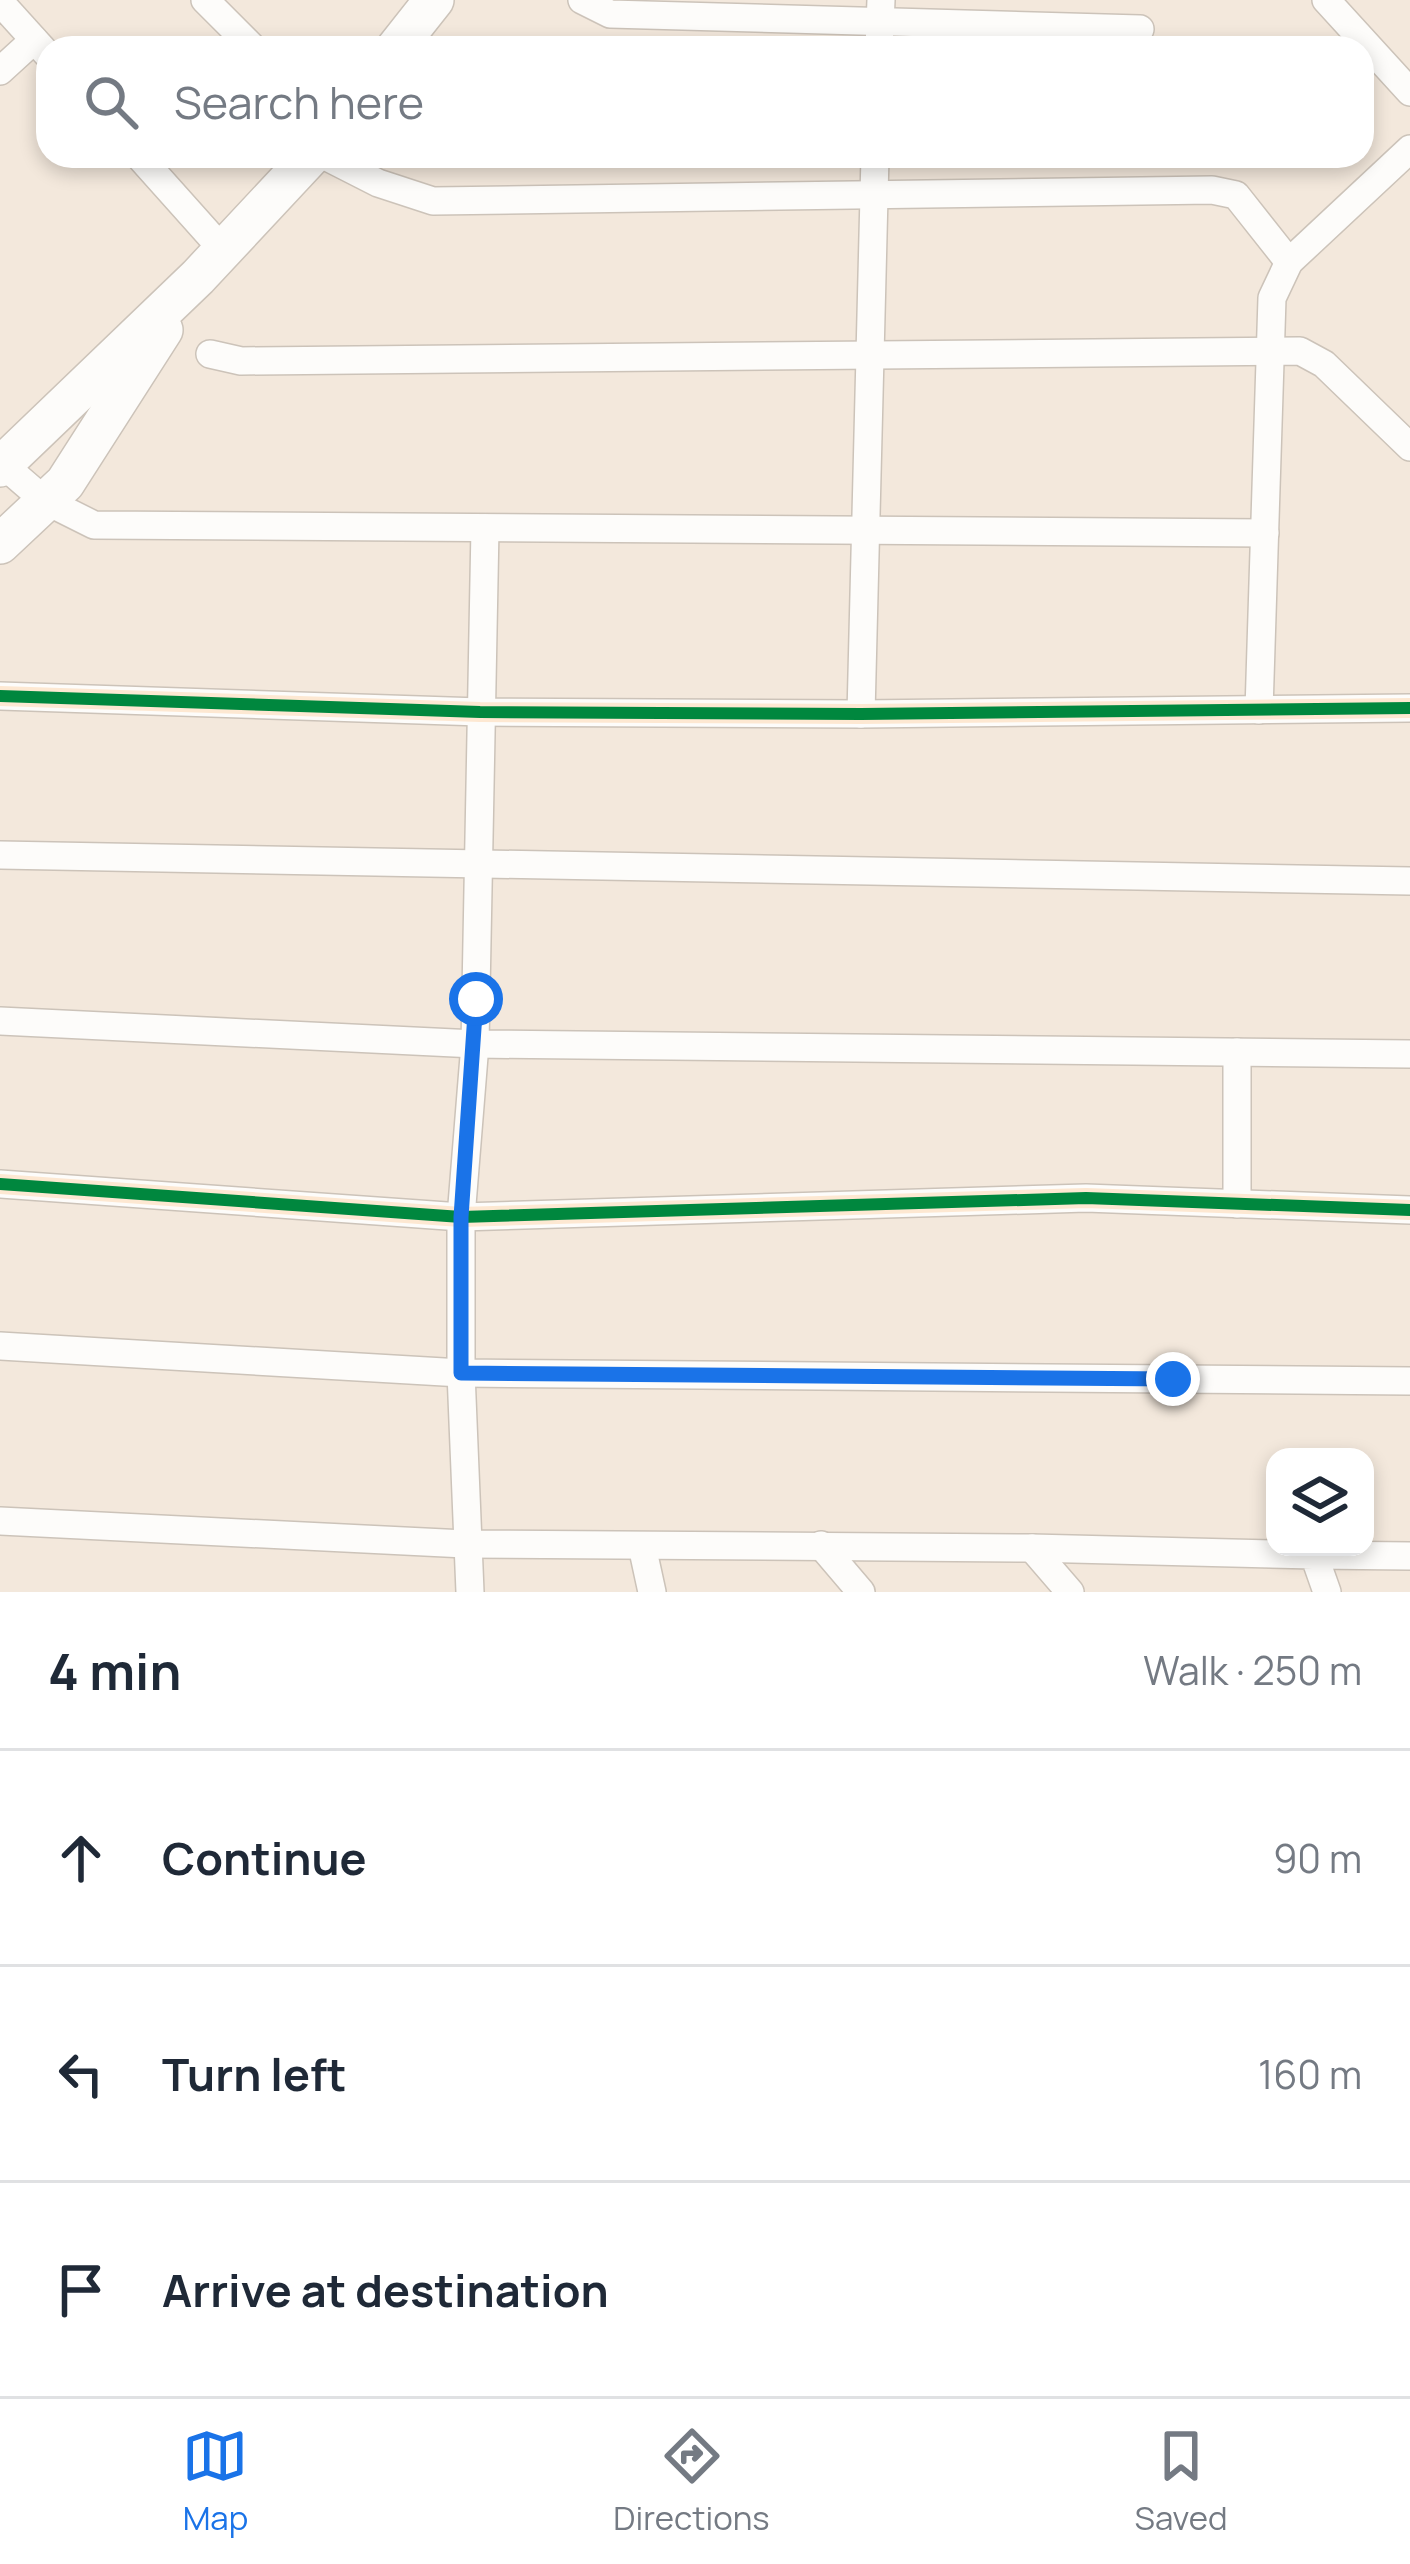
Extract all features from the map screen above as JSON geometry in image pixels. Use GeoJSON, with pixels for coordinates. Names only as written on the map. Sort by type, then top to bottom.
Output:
{"type":"FeatureCollection","features":[{"type":"Feature","properties":{"kind":"main road"},"geometry":{"type":"LineString","coordinates":[[406,36],[434,0]]}},
{"type":"Feature","properties":{"kind":"main road"},"geometry":{"type":"LineString","coordinates":[[1,465],[210,263],[300,168]]}},
{"type":"Feature","properties":{"kind":"main road"},"geometry":{"type":"LineString","coordinates":[[0,544],[65,483],[210,263]]}},
{"type":"Feature","properties":{"kind":"street"},"geometry":{"type":"LineString","coordinates":[[205,0],[241,36]]}},
{"type":"Feature","properties":{"kind":"street"},"geometry":{"type":"LineString","coordinates":[[582,0],[610,14],[1140,29]]}},
{"type":"Feature","properties":{"kind":"street"},"geometry":{"type":"LineString","coordinates":[[1326,0],[1359,36]]}},
{"type":"Feature","properties":{"kind":"street"},"geometry":{"type":"LineString","coordinates":[[0,2],[36,42]]}},
{"type":"Feature","properties":{"kind":"street"},"geometry":{"type":"LineString","coordinates":[[0,71],[36,50]]}},
{"type":"Feature","properties":{"kind":"street"},"geometry":{"type":"LineString","coordinates":[[1374,53],[1410,92]]}},
{"type":"Feature","properties":{"kind":"street"},"geometry":{"type":"LineString","coordinates":[[1259,710],[1272,298],[1288,262],[1410,149]]}},
{"type":"Feature","properties":{"kind":"street"},"geometry":{"type":"LineString","coordinates":[[147,168],[210,263]]}},
{"type":"Feature","properties":{"kind":"street"},"geometry":{"type":"LineString","coordinates":[[349,168],[433,201],[1212,190],[1236,195],[1288,262]]}},
{"type":"Feature","properties":{"kind":"street"},"geometry":{"type":"LineString","coordinates":[[861,714],[875,168]]}},
{"type":"Feature","properties":{"kind":"street"},"geometry":{"type":"LineString","coordinates":[[210,354],[241,362],[1300,351],[1324,364],[1410,447]]}},
{"type":"Feature","properties":{"kind":"street"},"geometry":{"type":"LineString","coordinates":[[1,465],[44,500],[94,525],[1265,533]]}},
{"type":"Feature","properties":{"kind":"street"},"geometry":{"type":"LineString","coordinates":[[470,1592],[465,1544],[468,1474],[461,1373],[461,1217],[475,1044],[485,528]]}},
{"type":"Feature","properties":{"kind":"street"},"geometry":{"type":"LineString","coordinates":[[0,696],[480,712],[861,714],[1410,708]]}},
{"type":"Feature","properties":{"kind":"street"},"geometry":{"type":"LineString","coordinates":[[0,855],[1410,881]]}},
{"type":"Feature","properties":{"kind":"street"},"geometry":{"type":"LineString","coordinates":[[0,1021],[475,1044],[1410,1054]]}},
{"type":"Feature","properties":{"kind":"street"},"geometry":{"type":"LineString","coordinates":[[1237,1204],[1238,1052]]}},
{"type":"Feature","properties":{"kind":"street"},"geometry":{"type":"LineString","coordinates":[[0,1184],[461,1217],[1086,1198],[1410,1210]]}},
{"type":"Feature","properties":{"kind":"street"},"geometry":{"type":"LineString","coordinates":[[0,1346],[461,1373],[1410,1381]]}},
{"type":"Feature","properties":{"kind":"street"},"geometry":{"type":"LineString","coordinates":[[0,1521],[465,1544],[1266,1554]]}},
{"type":"Feature","properties":{"kind":"street"},"geometry":{"type":"LineString","coordinates":[[821,1545],[862,1592]]}},
{"type":"Feature","properties":{"kind":"street"},"geometry":{"type":"LineString","coordinates":[[642,1546],[652,1592]]}},
{"type":"Feature","properties":{"kind":"street"},"geometry":{"type":"LineString","coordinates":[[1032,1548],[1070,1592]]}},
{"type":"Feature","properties":{"kind":"street"},"geometry":{"type":"LineString","coordinates":[[1314,1556],[1327,1592]]}},
{"type":"Feature","properties":{"kind":"street"},"geometry":{"type":"LineString","coordinates":[[1374,1556],[1410,1556]]}},
{"type":"Feature","properties":{"kind":"cycle path"},"geometry":{"type":"LineString","coordinates":[[0,696],[480,712],[861,714],[1410,708]]}},
{"type":"Feature","properties":{"kind":"cycle path"},"geometry":{"type":"LineString","coordinates":[[0,1184],[461,1217],[1086,1198],[1410,1210]]}},
{"type":"Feature","properties":{"kind":"route"},"geometry":{"type":"LineString","coordinates":[[476,999],[461,1217],[461,1373],[1173,1379]]}}]}
